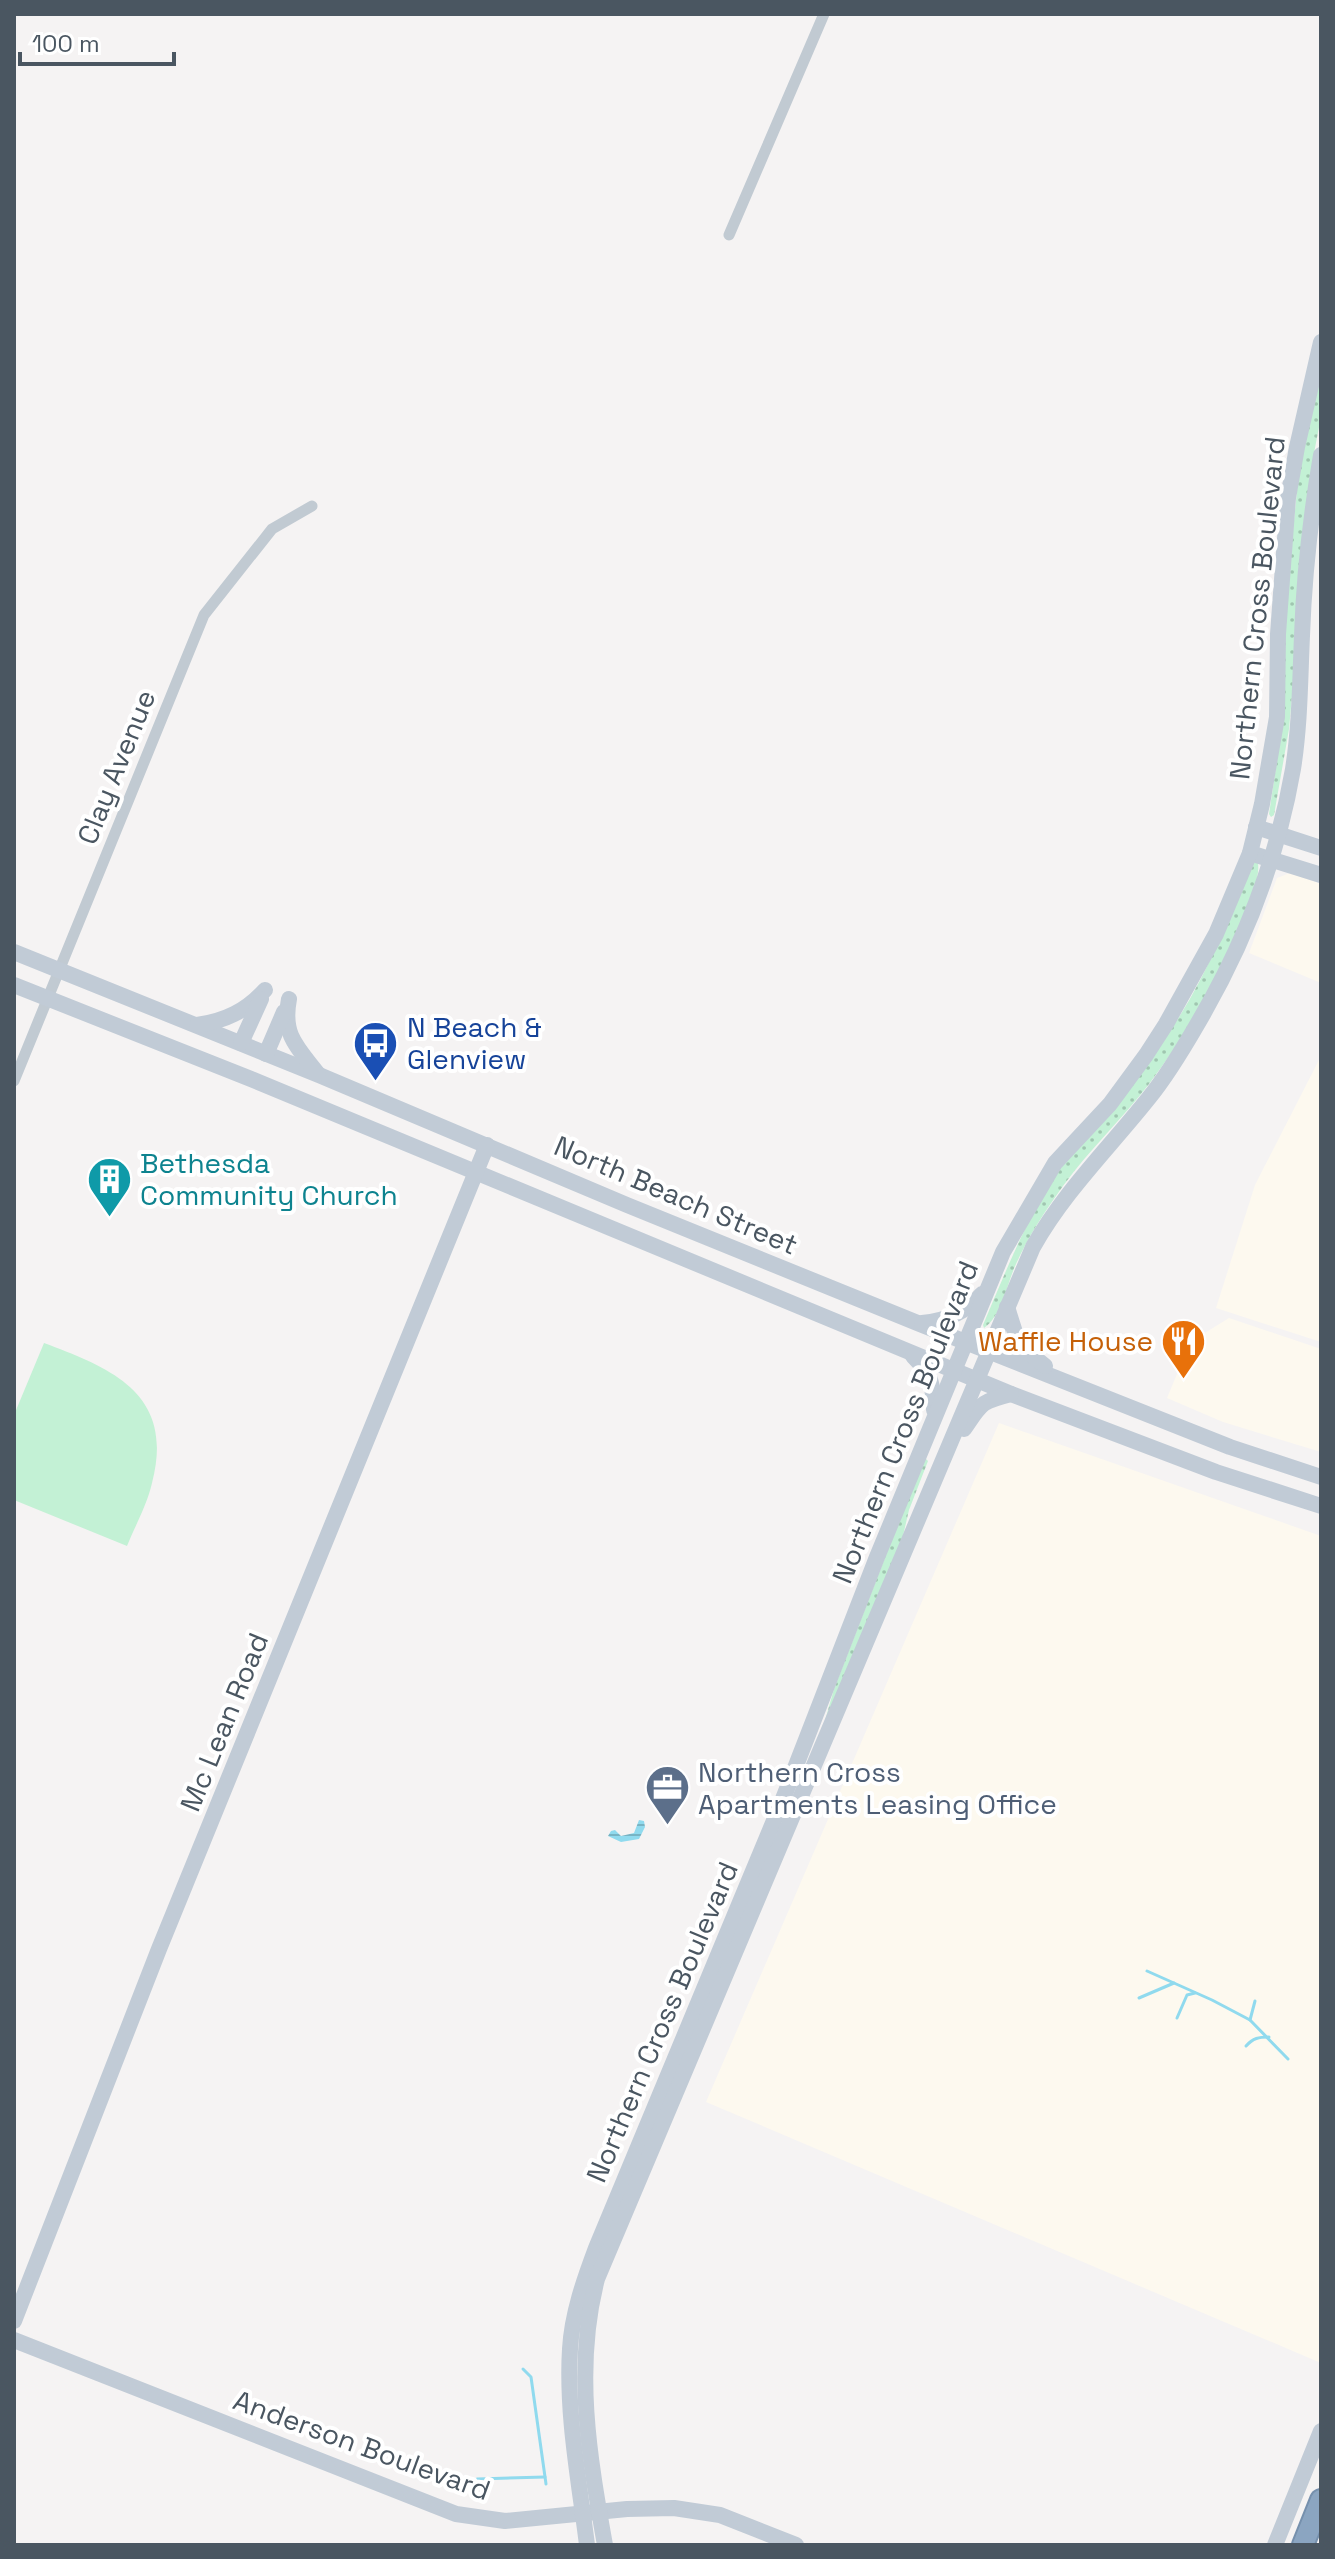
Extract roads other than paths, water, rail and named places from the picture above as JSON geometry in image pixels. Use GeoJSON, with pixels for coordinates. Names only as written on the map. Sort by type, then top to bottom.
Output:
{"type":"FeatureCollection","features":[{"type":"Feature","properties":{"kind":"highway"},"geometry":{"type":"LineString","coordinates":[[1303,2545],[1321,2500]]}},
{"type":"Feature","properties":{"kind":"main road","name":"Northern Cross Boulevard"},"geometry":{"type":"LineString","coordinates":[[587,2545],[591,2514],[584,2354],[597,2279],[782,1823],[934,1416],[1003,1252],[1049,1173],[1070,1145],[1110,1104],[1166,1024],[1211,944],[1250,853],[1277,717],[1278,634],[1288,498],[1321,342]]}},
{"type":"Feature","properties":{"kind":"main road","name":"Northern Cross Boulevard"},"geometry":{"type":"LineString","coordinates":[[782,1823],[1033,1247],[1072,1187],[1149,1098],[1199,1022],[1235,953],[1273,860],[1293,767],[1301,700],[1305,575],[1321,455]]}},
{"type":"Feature","properties":{"kind":"main road"},"geometry":{"type":"LineString","coordinates":[[1256,827],[1321,848]]}},
{"type":"Feature","properties":{"kind":"main road"},"geometry":{"type":"LineString","coordinates":[[1250,853],[1321,875]]}},
{"type":"Feature","properties":{"kind":"main road","name":"North Beach Street"},"geometry":{"type":"LineString","coordinates":[[14,952],[920,1324],[1230,1447],[1321,1477]]}},
{"type":"Feature","properties":{"kind":"main road","name":"North Beach Street"},"geometry":{"type":"LineString","coordinates":[[14,985],[251,1079],[1011,1394],[1216,1472],[1321,1506]]}},
{"type":"Feature","properties":{"kind":"main road"},"geometry":{"type":"LineString","coordinates":[[196,1026],[230,1017],[250,1005],[265,990],[241,1043]]}},
{"type":"Feature","properties":{"kind":"main road"},"geometry":{"type":"LineString","coordinates":[[266,1054],[289,999],[289,1032],[319,1075]]}},
{"type":"Feature","properties":{"kind":"main road","name":"Mc Lean Road"},"geometry":{"type":"LineString","coordinates":[[14,2321],[159,1949],[487,1145]]}},
{"type":"Feature","properties":{"kind":"main road"},"geometry":{"type":"LineString","coordinates":[[920,1324],[941,1321],[960,1312],[976,1300],[990,1283]]}},
{"type":"Feature","properties":{"kind":"main road"},"geometry":{"type":"LineString","coordinates":[[1007,1307],[1019,1345],[1032,1358],[1073,1384]]}},
{"type":"Feature","properties":{"kind":"main road"},"geometry":{"type":"LineString","coordinates":[[906,1349],[927,1370],[934,1394],[934,1416]]}},
{"type":"Feature","properties":{"kind":"main road"},"geometry":{"type":"LineString","coordinates":[[951,1441],[966,1426],[978,1407],[1011,1394]]}},
{"type":"Feature","properties":{"kind":"main road","name":"Anderson Boulevard"},"geometry":{"type":"LineString","coordinates":[[14,2340],[456,2514],[505,2521],[627,2509],[693,2510],[734,2520],[796,2545]]}},
{"type":"Feature","properties":{"kind":"main road"},"geometry":{"type":"LineString","coordinates":[[1275,2545],[1321,2431]]}},
{"type":"Feature","properties":{"kind":"main road","name":"Northern Cross Boulevard"},"geometry":{"type":"LineString","coordinates":[[591,2514],[605,2545]]}},
{"type":"Feature","properties":{"kind":"street"},"geometry":{"type":"LineString","coordinates":[[729,235],[824,14]]}},
{"type":"Feature","properties":{"kind":"street","name":"Clay Avenue"},"geometry":{"type":"LineString","coordinates":[[14,1081],[204,615],[272,529],[312,506]]}},
{"type":"Feature","properties":{"kind":"water"},"geometry":{"type":"Polygon","coordinates":[[[639,1820],[644,1821],[645,1827],[639,1839],[621,1842],[608,1836],[615,1830],[621,1836],[634,1833],[639,1820]]]}},
{"type":"Feature","properties":{"kind":"waterway"},"geometry":{"type":"LineString","coordinates":[[1147,1971],[1250,2020],[1288,2059]]}},
{"type":"Feature","properties":{"kind":"waterway"},"geometry":{"type":"LineString","coordinates":[[1139,1998],[1174,1983]]}},
{"type":"Feature","properties":{"kind":"waterway"},"geometry":{"type":"LineString","coordinates":[[1177,2018],[1187,1995],[1195,1993]]}},
{"type":"Feature","properties":{"kind":"waterway"},"geometry":{"type":"LineString","coordinates":[[1250,2020],[1255,2001]]}},
{"type":"Feature","properties":{"kind":"waterway"},"geometry":{"type":"LineString","coordinates":[[1246,2046],[1256,2038],[1269,2037]]}},
{"type":"Feature","properties":{"kind":"waterway"},"geometry":{"type":"LineString","coordinates":[[523,2369],[531,2377],[546,2484]]}},
{"type":"Feature","properties":{"kind":"waterway"},"geometry":{"type":"LineString","coordinates":[[477,2479],[545,2477]]}},
{"type":"Feature","properties":{"kind":"place","name":"N Beach & Glenview"},"geometry":{"type":"Point","coordinates":[376,1082]}},
{"type":"Feature","properties":{"kind":"place","name":"Bethesda Community Church"},"geometry":{"type":"Point","coordinates":[109,1218]}},
{"type":"Feature","properties":{"kind":"place","name":"Waffle House"},"geometry":{"type":"Point","coordinates":[1184,1380]}},
{"type":"Feature","properties":{"kind":"place","name":"Northern Cross Apartments Leasing Office"},"geometry":{"type":"Point","coordinates":[667,1827]}}]}
